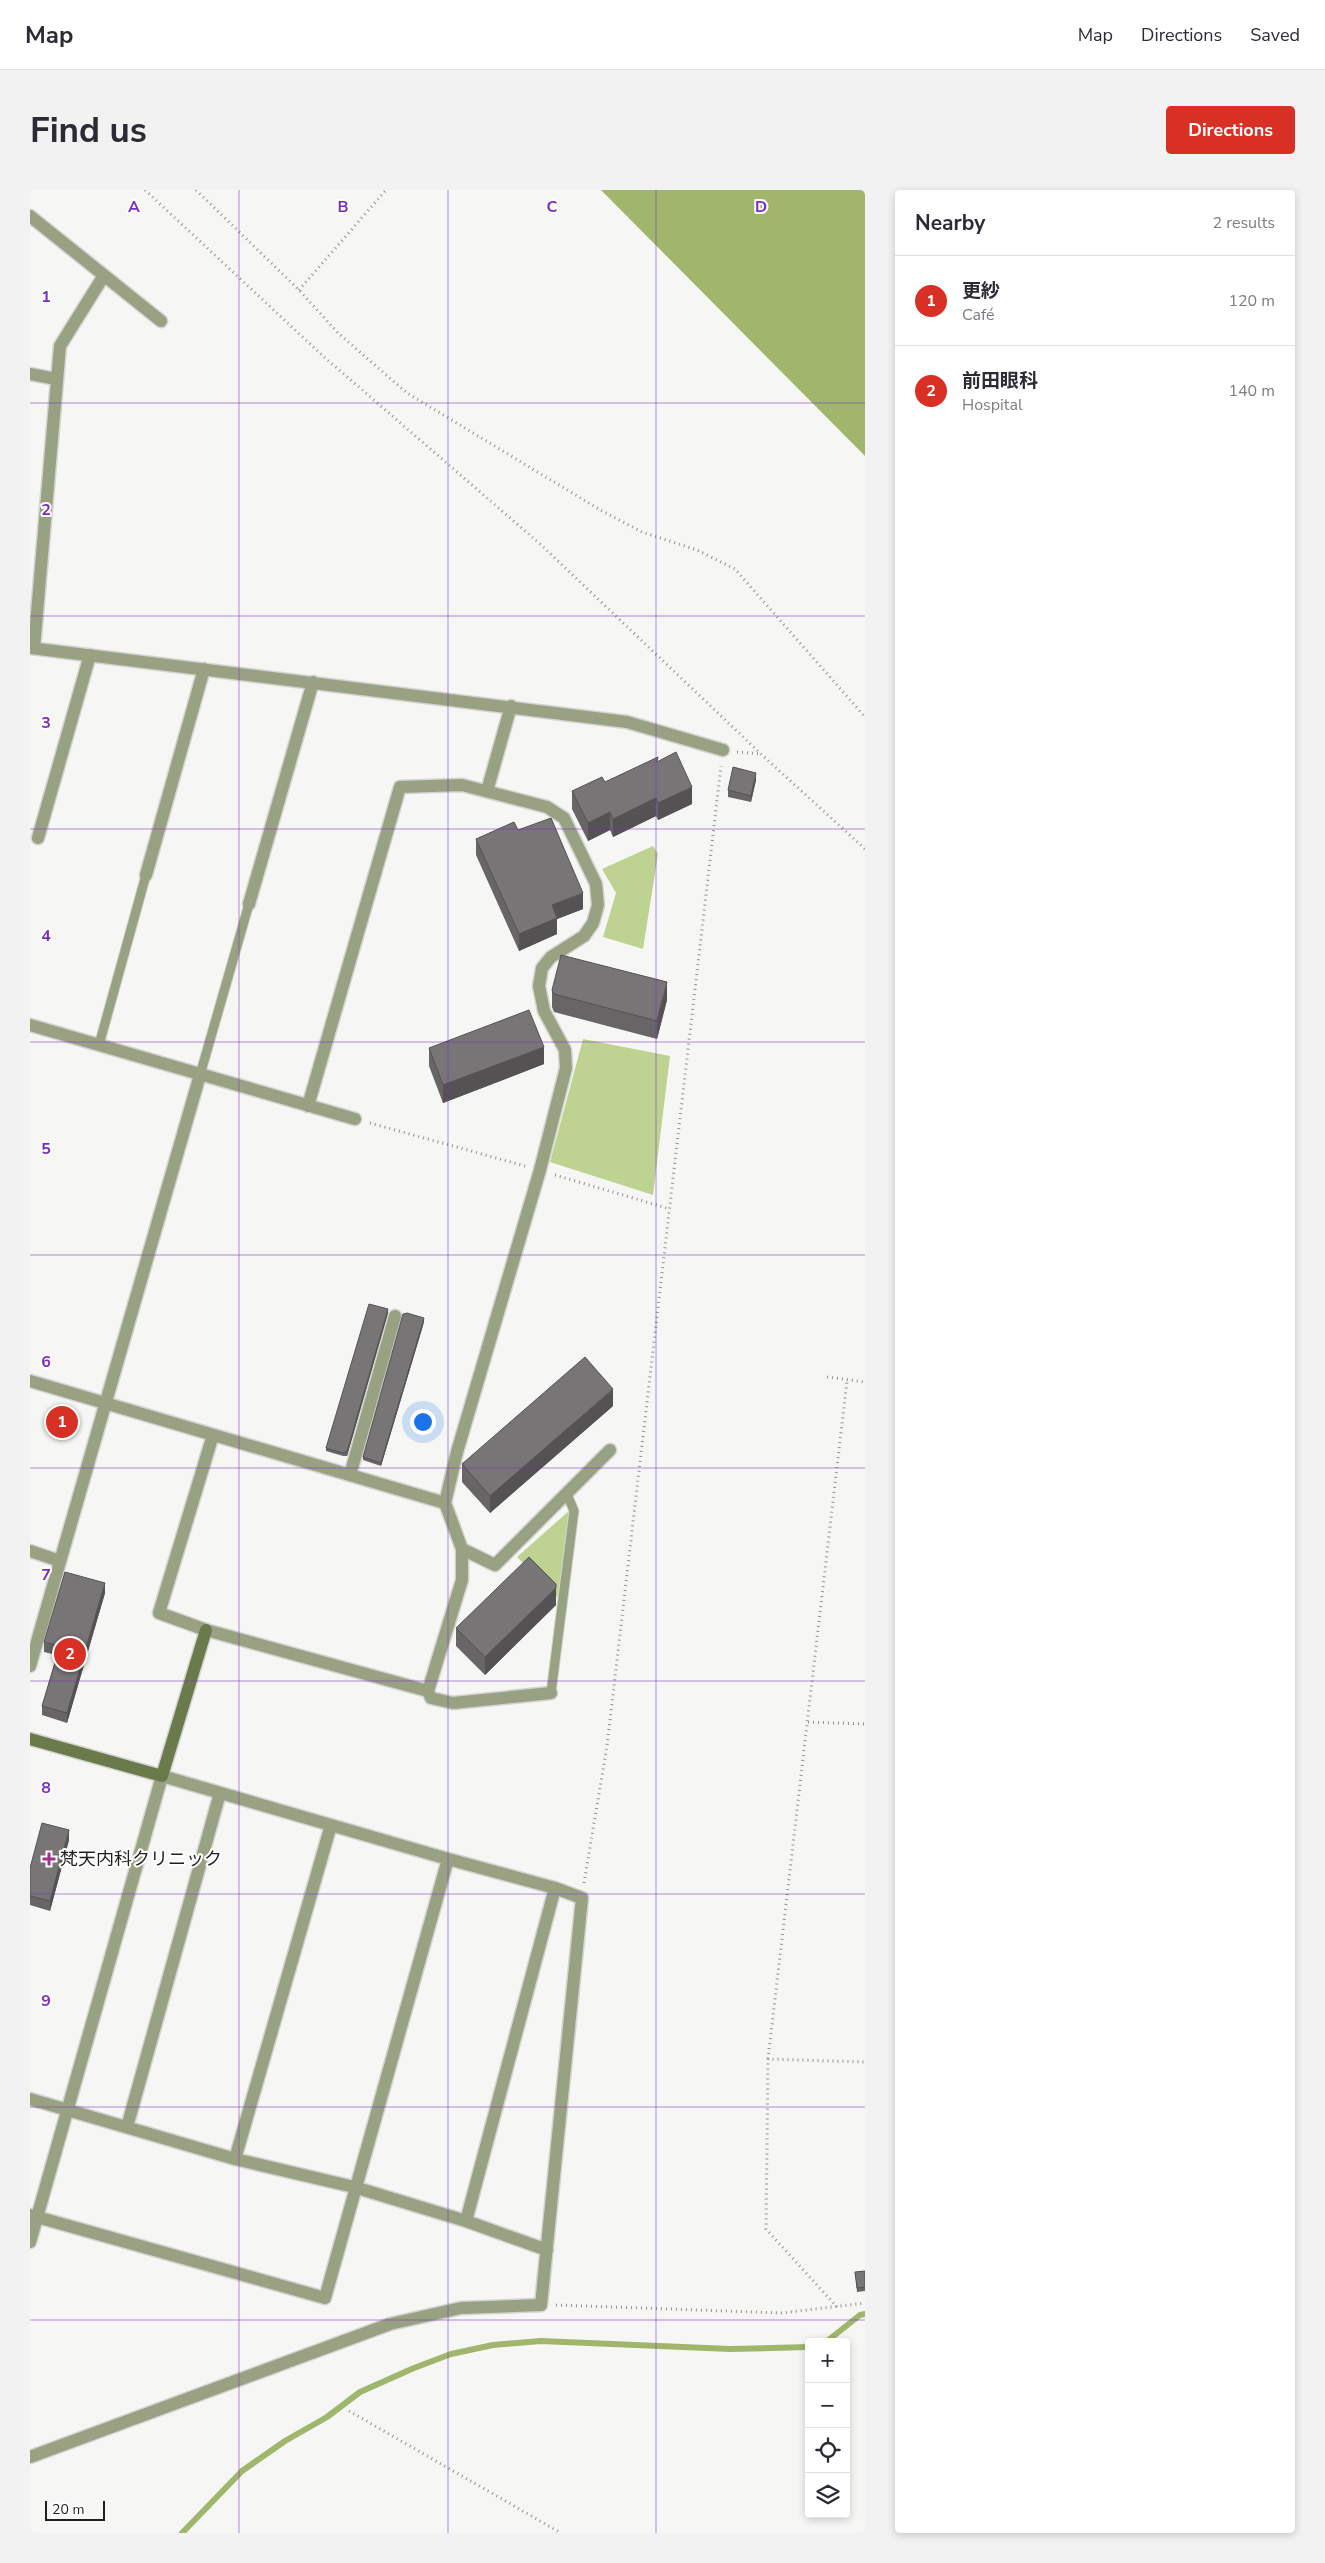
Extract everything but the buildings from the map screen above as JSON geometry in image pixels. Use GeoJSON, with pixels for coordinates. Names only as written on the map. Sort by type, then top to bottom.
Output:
{"type":"FeatureCollection","features":[{"type":"Feature","properties":{"kind":"street"},"geometry":{"type":"LineString","coordinates":[[30,216],[103,277],[161,321]]}},
{"type":"Feature","properties":{"kind":"street"},"geometry":{"type":"LineString","coordinates":[[103,277],[60,346],[32,648],[511,706],[627,722],[723,750]]}},
{"type":"Feature","properties":{"kind":"street"},"geometry":{"type":"LineString","coordinates":[[30,374],[56,379]]}},
{"type":"Feature","properties":{"kind":"street"},"geometry":{"type":"LineString","coordinates":[[38,838],[90,656]]}},
{"type":"Feature","properties":{"kind":"street"},"geometry":{"type":"LineString","coordinates":[[146,875],[204,669]]}},
{"type":"Feature","properties":{"kind":"street"},"geometry":{"type":"LineString","coordinates":[[249,904],[313,682]]}},
{"type":"Feature","properties":{"kind":"street"},"geometry":{"type":"LineString","coordinates":[[487,791],[511,706]]}},
{"type":"Feature","properties":{"kind":"street"},"geometry":{"type":"LineString","coordinates":[[308,1106],[400,787],[462,785],[548,808],[564,818],[596,884],[598,905],[593,923],[584,936],[551,957],[542,968],[539,986],[544,1010],[565,1050],[566,1068],[540,1170],[457,1452],[445,1503],[462,1549],[462,1580],[428,1691],[431,1698],[453,1703],[551,1693]]}},
{"type":"Feature","properties":{"kind":"street"},"geometry":{"type":"LineString","coordinates":[[30,1025],[355,1120]]}},
{"type":"Feature","properties":{"kind":"street"},"geometry":{"type":"LineString","coordinates":[[30,1666],[200,1075]]}},
{"type":"Feature","properties":{"kind":"street"},"geometry":{"type":"LineString","coordinates":[[350,1475],[395,1316]]}},
{"type":"Feature","properties":{"kind":"street"},"geometry":{"type":"LineString","coordinates":[[30,1381],[107,1402],[445,1503]]}},
{"type":"Feature","properties":{"kind":"street"},"geometry":{"type":"LineString","coordinates":[[213,1435],[159,1613],[206,1630],[428,1691]]}},
{"type":"Feature","properties":{"kind":"street"},"geometry":{"type":"LineString","coordinates":[[462,1549],[495,1565],[610,1450]]}},
{"type":"Feature","properties":{"kind":"street"},"geometry":{"type":"LineString","coordinates":[[30,1551],[60,1561]]}},
{"type":"Feature","properties":{"kind":"street"},"geometry":{"type":"LineString","coordinates":[[30,2242],[34,2216],[68,2110],[162,1776],[206,1630]]}},
{"type":"Feature","properties":{"kind":"street"},"geometry":{"type":"LineString","coordinates":[[30,1739],[555,1888],[582,1898],[541,2305],[461,2308],[390,2324],[30,2457]]}},
{"type":"Feature","properties":{"kind":"street"},"geometry":{"type":"LineString","coordinates":[[127,2127],[220,1792]]}},
{"type":"Feature","properties":{"kind":"street"},"geometry":{"type":"LineString","coordinates":[[235,2158],[331,1825]]}},
{"type":"Feature","properties":{"kind":"street"},"geometry":{"type":"LineString","coordinates":[[34,2216],[325,2298],[354,2187],[448,1859]]}},
{"type":"Feature","properties":{"kind":"street"},"geometry":{"type":"LineString","coordinates":[[466,2221],[555,1888]]}},
{"type":"Feature","properties":{"kind":"street"},"geometry":{"type":"LineString","coordinates":[[30,2099],[235,2158],[354,2187],[466,2221],[547,2250]]}},
{"type":"Feature","properties":{"kind":"lane"},"geometry":{"type":"LineString","coordinates":[[99,1045],[146,875]]}},
{"type":"Feature","properties":{"kind":"lane"},"geometry":{"type":"LineString","coordinates":[[200,1075],[249,904]]}},
{"type":"Feature","properties":{"kind":"lane"},"geometry":{"type":"LineString","coordinates":[[551,1693],[574,1511],[567,1494]]}},
{"type":"Feature","properties":{"kind":"path"},"geometry":{"type":"LineString","coordinates":[[145,190],[323,356],[539,543],[761,754],[865,849]]}},
{"type":"Feature","properties":{"kind":"path"},"geometry":{"type":"LineString","coordinates":[[196,190],[299,290],[338,334],[407,394],[602,511],[642,532],[697,550],[735,569],[865,717]]}},
{"type":"Feature","properties":{"kind":"path"},"geometry":{"type":"LineString","coordinates":[[299,290],[386,190]]}},
{"type":"Feature","properties":{"kind":"path"},"geometry":{"type":"LineString","coordinates":[[582,1898],[607,1746],[723,750],[761,754]]}},
{"type":"Feature","properties":{"kind":"path"},"geometry":{"type":"LineString","coordinates":[[355,1120],[540,1170],[670,1209]]}},
{"type":"Feature","properties":{"kind":"path"},"geometry":{"type":"LineString","coordinates":[[827,1377],[865,1382]]}},
{"type":"Feature","properties":{"kind":"path"},"geometry":{"type":"LineString","coordinates":[[837,2307],[766,2229],[768,2059],[847,1381]]}},
{"type":"Feature","properties":{"kind":"path"},"geometry":{"type":"LineString","coordinates":[[808,1722],[865,1724]]}},
{"type":"Feature","properties":{"kind":"path"},"geometry":{"type":"LineString","coordinates":[[768,2059],[865,2062]]}},
{"type":"Feature","properties":{"kind":"path"},"geometry":{"type":"LineString","coordinates":[[541,2305],[782,2313],[865,2303]]}},
{"type":"Feature","properties":{"kind":"path"},"geometry":{"type":"LineString","coordinates":[[349,2411],[562,2533]]}},
{"type":"Feature","properties":{"kind":"shaded area"},"geometry":{"type":"Polygon","coordinates":[[[601,190],[865,190],[865,456],[601,190]]]}},
{"type":"Feature","properties":{"kind":"shaded area"},"geometry":{"type":"Polygon","coordinates":[[[653,846],[658,854],[643,949],[603,937],[616,893],[602,869],[653,846]]]}},
{"type":"Feature","properties":{"kind":"shaded area"},"geometry":{"type":"Polygon","coordinates":[[[583,1039],[670,1056],[653,1195],[550,1162],[583,1039]]]}},
{"type":"Feature","properties":{"kind":"shaded area"},"geometry":{"type":"Polygon","coordinates":[[[570,1510],[558,1598],[517,1557],[570,1510]]]}},
{"type":"Feature","properties":{"kind":"waterway"},"geometry":{"type":"LineString","coordinates":[[831,2338],[860,2315],[865,2314]]}},
{"type":"Feature","properties":{"kind":"waterway"},"geometry":{"type":"LineString","coordinates":[[182,2533],[242,2471],[285,2441],[327,2417],[360,2392],[451,2354],[493,2345],[541,2341],[730,2349],[805,2347]]}},
{"type":"Feature","properties":{"kind":"place","name":"更紗"},"geometry":{"type":"Point","coordinates":[62,1422]}},
{"type":"Feature","properties":{"kind":"place","name":"前田眼科"},"geometry":{"type":"Point","coordinates":[70,1654]}},
{"type":"Feature","properties":{"kind":"place","name":"梵天内科クリニック"},"geometry":{"type":"Point","coordinates":[49,1859]}}]}
